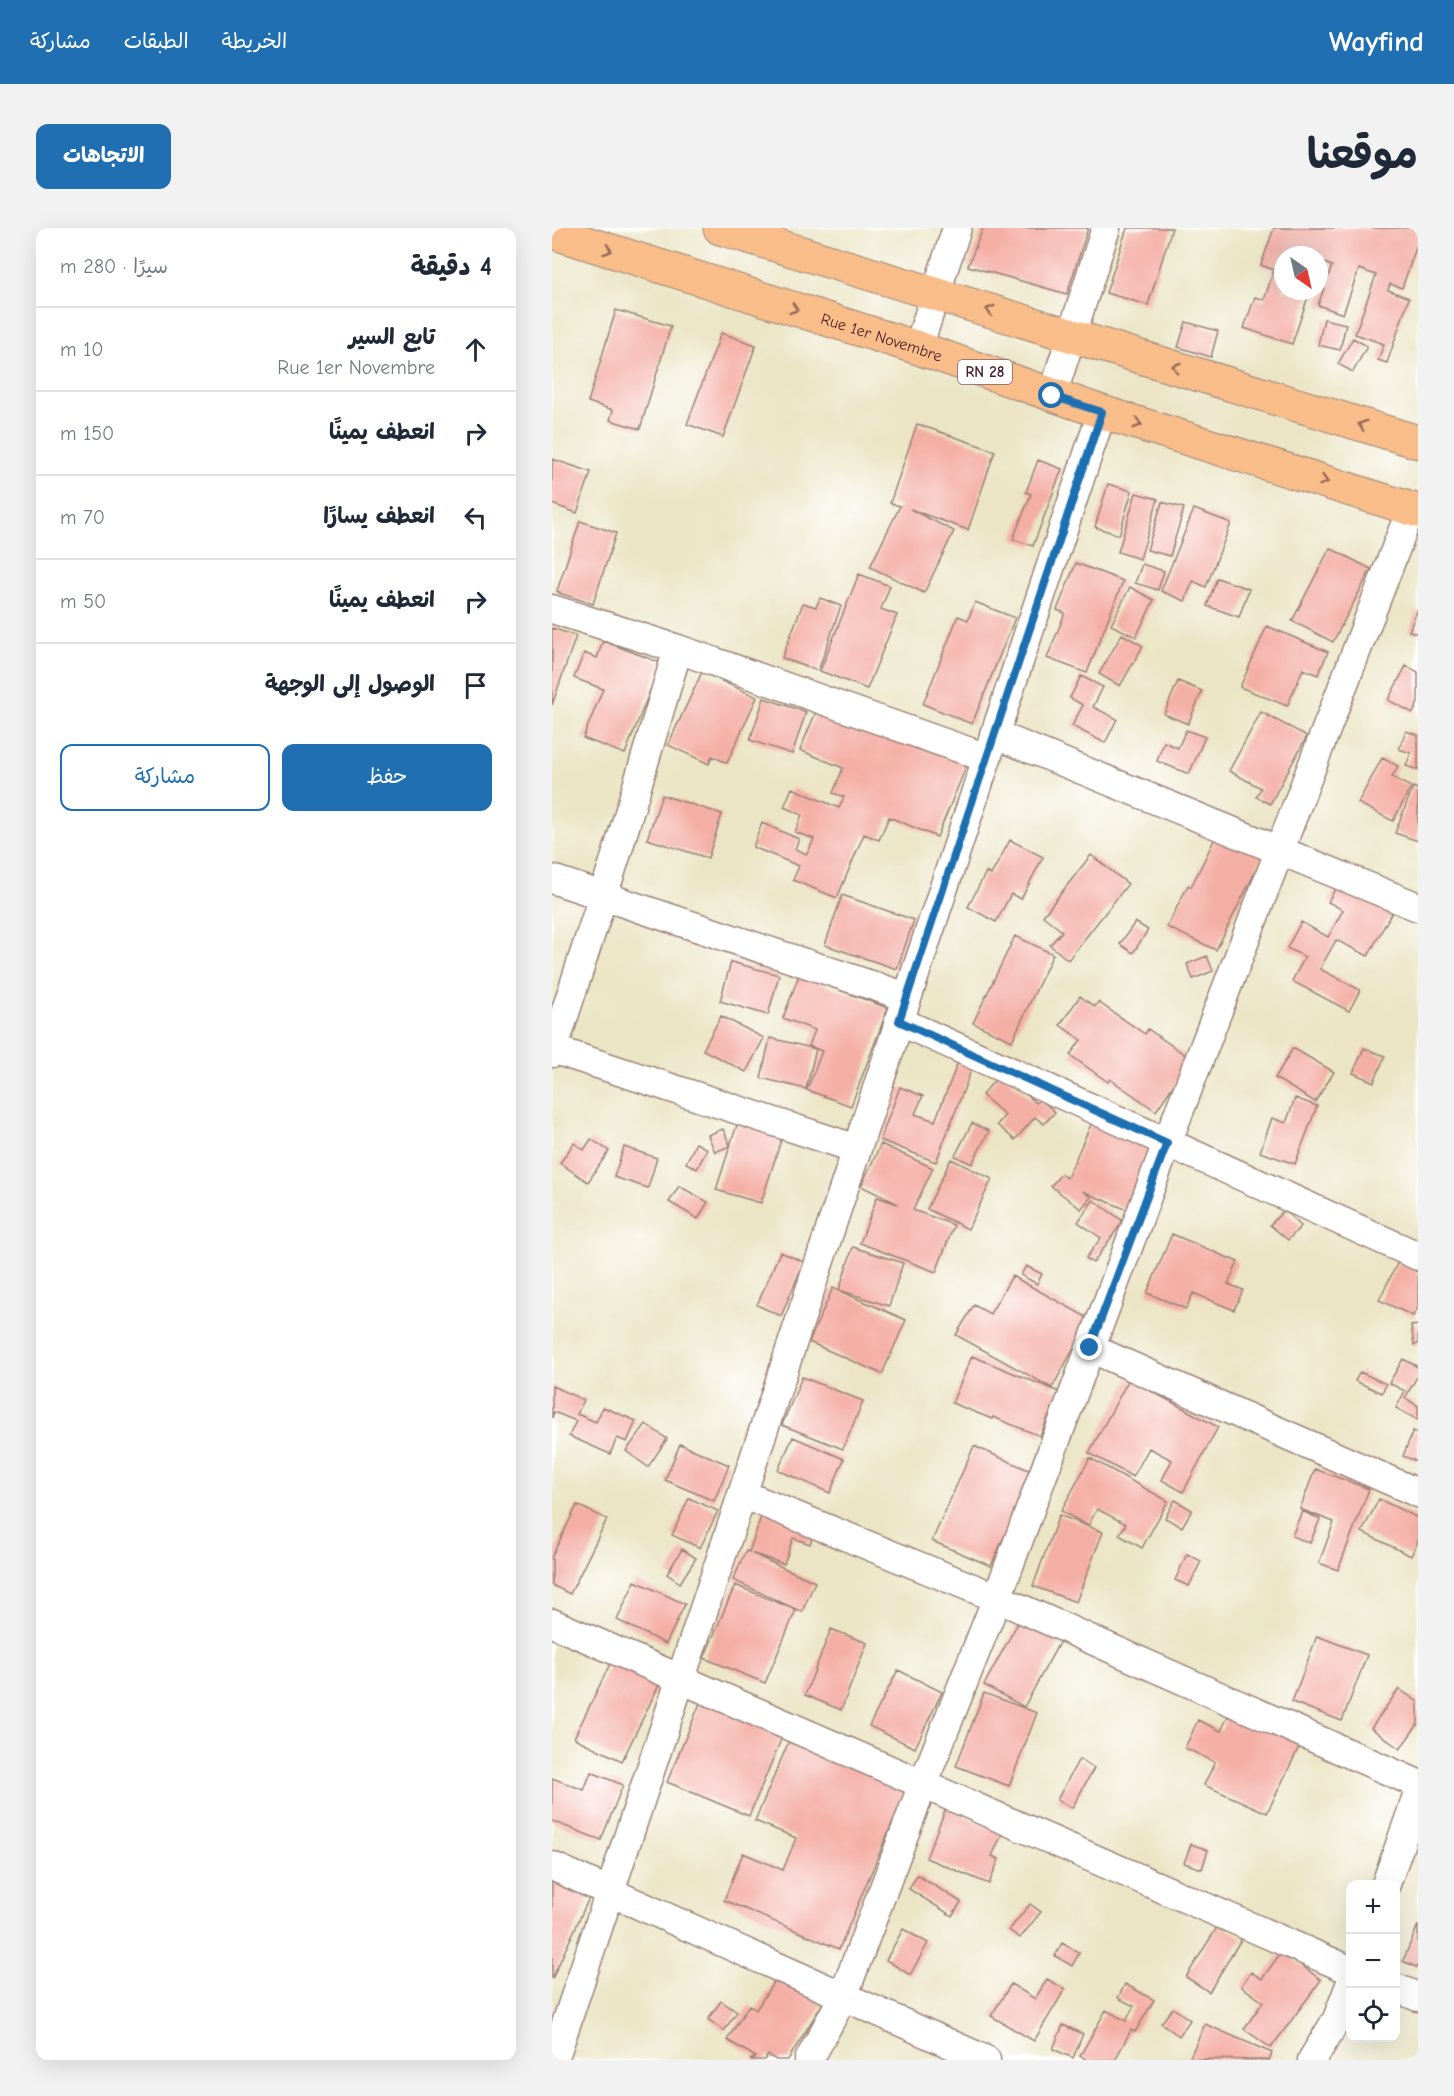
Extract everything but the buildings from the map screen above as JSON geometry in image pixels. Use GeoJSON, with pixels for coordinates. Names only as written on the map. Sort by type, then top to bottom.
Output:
{"type":"FeatureCollection","features":[{"type":"Feature","properties":{"kind":"main road"},"geometry":{"type":"LineString","coordinates":[[720,228],[1418,442]]}},
{"type":"Feature","properties":{"kind":"main road","name":"Rue 1er Novembre"},"geometry":{"type":"LineString","coordinates":[[552,232],[918,348],[1052,396],[1415,510]]}},
{"type":"Feature","properties":{"kind":"street"},"geometry":{"type":"LineString","coordinates":[[918,348],[957,228]]}},
{"type":"Feature","properties":{"kind":"street"},"geometry":{"type":"LineString","coordinates":[[1052,396],[1106,228]]}},
{"type":"Feature","properties":{"kind":"street"},"geometry":{"type":"LineString","coordinates":[[554,2060],[559,2022],[610,1892],[1102,412]]}},
{"type":"Feature","properties":{"kind":"street"},"geometry":{"type":"LineString","coordinates":[[809,2060],[843,1997],[923,1784],[997,1598],[1167,1143],[1279,852],[1415,510]]}},
{"type":"Feature","properties":{"kind":"street"},"geometry":{"type":"LineString","coordinates":[[552,609],[991,746],[1279,852],[1418,907]]}},
{"type":"Feature","properties":{"kind":"street"},"geometry":{"type":"LineString","coordinates":[[678,648],[603,895],[552,1050],[857,1149]]}},
{"type":"Feature","properties":{"kind":"street"},"geometry":{"type":"LineString","coordinates":[[552,879],[603,895],[903,1009],[1167,1143],[1418,1256]]}},
{"type":"Feature","properties":{"kind":"street"},"geometry":{"type":"LineString","coordinates":[[1090,1348],[1418,1493]]}},
{"type":"Feature","properties":{"kind":"street"},"geometry":{"type":"LineString","coordinates":[[742,1494],[997,1598],[1418,1784]]}},
{"type":"Feature","properties":{"kind":"street"},"geometry":{"type":"LineString","coordinates":[[552,1623],[1346,1968]]}},
{"type":"Feature","properties":{"kind":"street"},"geometry":{"type":"LineString","coordinates":[[1387,1880],[1418,1794]]}},
{"type":"Feature","properties":{"kind":"street"},"geometry":{"type":"LineString","coordinates":[[552,1866],[986,2060]]}},
{"type":"Feature","properties":{"kind":"street"},"geometry":{"type":"LineString","coordinates":[[1312,2060],[1337,2019],[1349,1988]]}},
{"type":"Feature","properties":{"kind":"street"},"geometry":{"type":"LineString","coordinates":[[1400,1990],[1418,1997]]}},
{"type":"Feature","properties":{"kind":"route"},"geometry":{"type":"LineString","coordinates":[[1052,396],[1102,412],[899,1021],[1167,1143],[1090,1348]]}}]}
